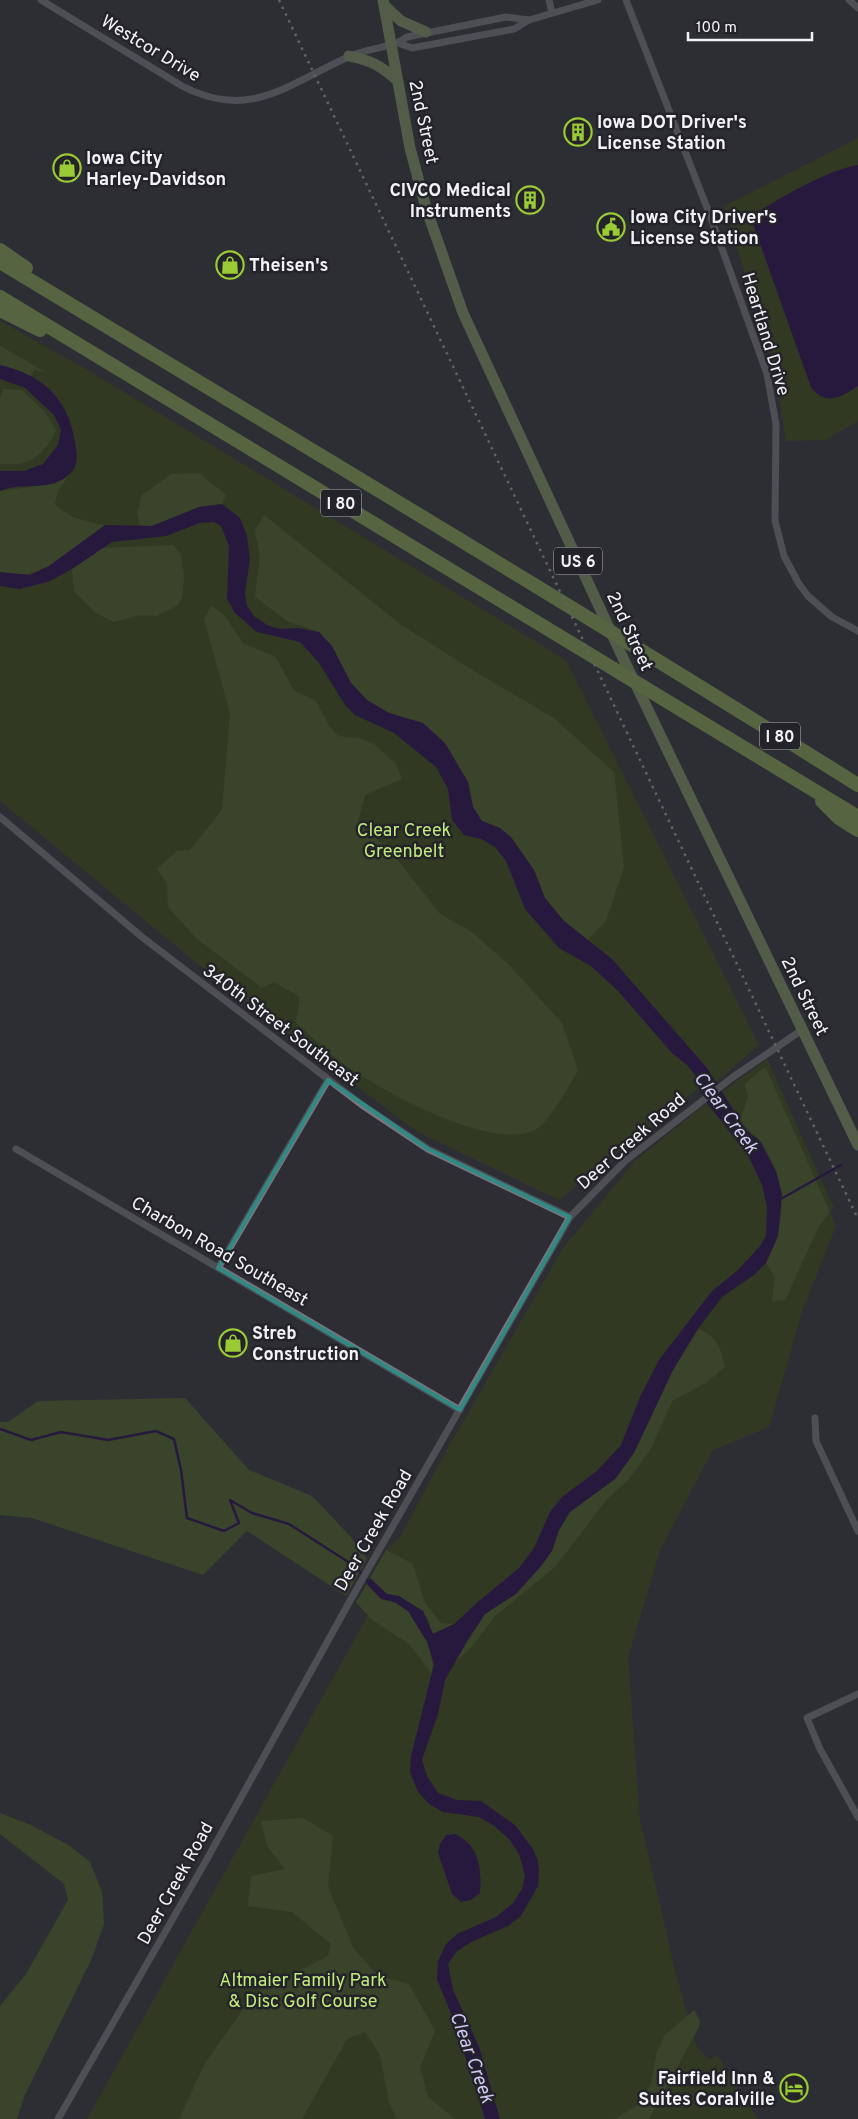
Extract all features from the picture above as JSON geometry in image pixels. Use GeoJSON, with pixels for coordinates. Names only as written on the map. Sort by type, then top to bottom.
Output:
{"type":"FeatureCollection","features":[{"type":"Feature","properties":{"kind":"highway"},"geometry":{"type":"LineString","coordinates":[[0,250],[183,373]]}},
{"type":"Feature","properties":{"kind":"highway","name":"I 80"},"geometry":{"type":"LineString","coordinates":[[0,262],[702,686],[858,785]]}},
{"type":"Feature","properties":{"kind":"highway","name":"I 80"},"geometry":{"type":"LineString","coordinates":[[0,296],[858,817]]}},
{"type":"Feature","properties":{"kind":"highway"},"geometry":{"type":"LineString","coordinates":[[0,310],[160,392]]}},
{"type":"Feature","properties":{"kind":"highway"},"geometry":{"type":"LineString","coordinates":[[803,784],[839,818],[858,830]]}},
{"type":"Feature","properties":{"kind":"main road"},"geometry":{"type":"LineString","coordinates":[[383,2],[401,20],[426,32]]}},
{"type":"Feature","properties":{"kind":"main road","name":"2nd Street"},"geometry":{"type":"LineString","coordinates":[[383,2],[395,44],[398,81],[410,148],[426,208],[451,281],[474,339],[623,658],[858,1145]]}},
{"type":"Feature","properties":{"kind":"main road"},"geometry":{"type":"LineString","coordinates":[[349,56],[371,61],[382,66],[398,81]]}},
{"type":"Feature","properties":{"kind":"street","name":"Westcor Drive"},"geometry":{"type":"LineString","coordinates":[[41,0],[197,94],[214,99],[230,100],[267,96],[285,90],[349,56],[395,44],[407,36],[506,17],[529,20]]}},
{"type":"Feature","properties":{"kind":"street"},"geometry":{"type":"LineString","coordinates":[[549,0],[552,13]]}},
{"type":"Feature","properties":{"kind":"street"},"geometry":{"type":"LineString","coordinates":[[395,44],[412,48],[514,29],[529,20],[598,0]]}},
{"type":"Feature","properties":{"kind":"street","name":"Heartland Drive"},"geometry":{"type":"LineString","coordinates":[[626,0],[711,218],[767,374],[776,424],[775,521],[784,556],[790,570],[808,596],[832,617],[858,631]]}},
{"type":"Feature","properties":{"kind":"street"},"geometry":{"type":"LineString","coordinates":[[849,0],[858,8]]}},
{"type":"Feature","properties":{"kind":"street","name":"340th Street Southeast"},"geometry":{"type":"LineString","coordinates":[[0,817],[142,936],[362,1105],[428,1149],[570,1217]]}},
{"type":"Feature","properties":{"kind":"street","name":"Deer Creek Road"},"geometry":{"type":"LineString","coordinates":[[58,2119],[207,1859],[351,1599],[460,1410],[541,1264],[570,1217],[625,1161],[733,1077],[802,1030]]}},
{"type":"Feature","properties":{"kind":"street"},"geometry":{"type":"LineString","coordinates":[[218,1268],[328,1080]]}},
{"type":"Feature","properties":{"kind":"street","name":"Charbon Road Southeast"},"geometry":{"type":"LineString","coordinates":[[16,1148],[460,1410]]}},
{"type":"Feature","properties":{"kind":"street"},"geometry":{"type":"LineString","coordinates":[[815,1418],[816,1441],[858,1531]]}},
{"type":"Feature","properties":{"kind":"street"},"geometry":{"type":"LineString","coordinates":[[858,1694],[807,1718],[820,1749],[858,1817]]}},
{"type":"Feature","properties":{"kind":"highlighted area"},"geometry":{"type":"Polygon","coordinates":[[[328,1080],[428,1149],[570,1217],[460,1410],[218,1268],[328,1080]]]}},
{"type":"Feature","properties":{"kind":"green space"},"geometry":{"type":"Polygon","coordinates":[[[858,138],[858,421],[826,440],[786,441],[775,373],[724,206],[858,138]]]}},
{"type":"Feature","properties":{"kind":"green space","name":"Clear Creek Greenbelt"},"geometry":{"type":"Polygon","coordinates":[[[0,321],[81,366],[566,660],[759,1045],[715,1083],[711,1078],[559,1200],[416,1131],[216,979],[0,801],[0,321]]]}},
{"type":"Feature","properties":{"kind":"green space"},"geometry":{"type":"Polygon","coordinates":[[[0,346],[45,372],[34,370],[30,377],[0,365],[0,346]]]}},
{"type":"Feature","properties":{"kind":"green space"},"geometry":{"type":"Polygon","coordinates":[[[3,389],[22,390],[44,411],[56,430],[41,453],[19,464],[0,464],[0,400],[3,389]]]}},
{"type":"Feature","properties":{"kind":"green space"},"geometry":{"type":"Polygon","coordinates":[[[199,473],[226,495],[222,504],[199,507],[152,526],[140,525],[137,514],[142,495],[171,474],[199,473]]]}},
{"type":"Feature","properties":{"kind":"green space"},"geometry":{"type":"Polygon","coordinates":[[[69,475],[58,491],[55,504],[71,516],[84,521],[105,525],[69,553],[43,569],[15,575],[0,572],[0,491],[55,484],[69,475]]]}},
{"type":"Feature","properties":{"kind":"green space"},"geometry":{"type":"Polygon","coordinates":[[[264,515],[400,624],[477,673],[554,718],[614,772],[624,867],[606,921],[587,940],[564,921],[545,898],[534,870],[500,828],[482,821],[473,807],[468,782],[423,723],[389,713],[367,700],[351,683],[332,646],[319,632],[287,621],[255,597],[260,556],[255,530],[264,515]]]}},
{"type":"Feature","properties":{"kind":"green space"},"geometry":{"type":"Polygon","coordinates":[[[173,545],[181,554],[184,577],[182,597],[178,605],[157,616],[140,615],[113,622],[96,613],[74,591],[72,569],[101,548],[173,545]]]}},
{"type":"Feature","properties":{"kind":"green space"},"geometry":{"type":"Polygon","coordinates":[[[211,606],[224,615],[244,644],[276,657],[294,691],[316,701],[329,726],[338,736],[359,738],[374,744],[396,764],[402,779],[365,795],[358,822],[392,853],[440,914],[473,933],[509,965],[562,1023],[578,1070],[552,1113],[533,1131],[514,1134],[490,1132],[465,1126],[438,1116],[365,1078],[334,1057],[296,1023],[300,997],[274,982],[262,988],[196,938],[168,907],[167,883],[157,869],[177,851],[190,850],[222,810],[230,713],[204,619],[211,606]]]}},
{"type":"Feature","properties":{"kind":"green space","name":"Altmaier Family Park & Disc Golf Course"},"geometry":{"type":"Polygon","coordinates":[[[767,1059],[834,1208],[830,1212],[836,1226],[802,1312],[769,1427],[713,1450],[660,1550],[628,1658],[640,1819],[676,1974],[694,2038],[697,2047],[709,2059],[717,2055],[758,2119],[500,2119],[479,2047],[453,1990],[448,1964],[456,1952],[447,1944],[437,1979],[454,2021],[485,2119],[87,2119],[400,1558],[386,1550],[400,1537],[449,1446],[563,1248],[636,1160],[707,1103],[712,1110],[725,1100],[721,1093],[767,1059]]]}},
{"type":"Feature","properties":{"kind":"green space"},"geometry":{"type":"Polygon","coordinates":[[[765,1067],[830,1212],[819,1226],[785,1300],[772,1301],[775,1277],[766,1263],[773,1247],[781,1216],[780,1187],[770,1157],[761,1142],[740,1120],[748,1097],[745,1084],[765,1067]]]}},
{"type":"Feature","properties":{"kind":"green space"},"geometry":{"type":"Polygon","coordinates":[[[698,1329],[714,1339],[720,1348],[725,1367],[706,1383],[673,1400],[649,1452],[628,1480],[607,1499],[555,1567],[495,1616],[470,1649],[455,1662],[485,1614],[516,1594],[552,1551],[559,1530],[570,1512],[615,1479],[634,1453],[673,1370],[698,1329]]]}},
{"type":"Feature","properties":{"kind":"green space"},"geometry":{"type":"Polygon","coordinates":[[[185,1398],[249,1470],[312,1496],[350,1536],[367,1559],[346,1596],[247,1531],[203,1575],[32,1518],[0,1515],[0,1422],[8,1422],[38,1401],[185,1398]]]}},
{"type":"Feature","properties":{"kind":"green space"},"geometry":{"type":"Polygon","coordinates":[[[386,1550],[413,1564],[425,1603],[441,1623],[454,1624],[432,1634],[429,1621],[423,1611],[399,1596],[387,1594],[370,1578],[386,1550]]]}},
{"type":"Feature","properties":{"kind":"green space"},"geometry":{"type":"Polygon","coordinates":[[[367,1584],[380,1596],[402,1606],[414,1618],[429,1647],[433,1666],[432,1674],[409,1644],[371,1619],[356,1602],[367,1584]]]}},
{"type":"Feature","properties":{"kind":"green space"},"geometry":{"type":"Polygon","coordinates":[[[0,1813],[31,1825],[70,1846],[90,1862],[102,1892],[104,1924],[92,1958],[24,2097],[17,2119],[0,2119],[0,2006],[26,1974],[68,1900],[64,1884],[0,1834],[0,1813]]]}},
{"type":"Feature","properties":{"kind":"green space","name":"Altmaier Family Park & Disc Golf Course"},"geometry":{"type":"Polygon","coordinates":[[[303,1818],[333,1836],[328,1887],[354,1949],[378,1976],[409,1984],[435,2031],[420,2067],[428,2097],[455,2119],[397,2119],[389,2102],[380,2055],[365,2032],[347,2039],[302,2119],[179,2119],[205,2063],[254,1994],[328,1956],[331,1944],[292,1912],[248,1906],[251,1876],[285,1869],[267,1846],[261,1821],[303,1818]]]}},
{"type":"Feature","properties":{"kind":"green space"},"geometry":{"type":"Polygon","coordinates":[[[694,2010],[700,2021],[699,2027],[649,2119],[615,2119],[638,2105],[651,2084],[657,2051],[665,2035],[694,2010]]]}},
{"type":"Feature","properties":{"kind":"water"},"geometry":{"type":"Polygon","coordinates":[[[858,165],[858,386],[845,394],[828,398],[822,397],[811,387],[754,227],[753,216],[775,201],[819,178],[858,165]]]}},
{"type":"Feature","properties":{"kind":"water"},"geometry":{"type":"Polygon","coordinates":[[[0,365],[15,369],[41,382],[60,401],[72,426],[77,459],[73,471],[62,480],[45,485],[9,488],[0,491],[0,471],[24,471],[43,464],[58,445],[61,430],[54,415],[25,388],[0,379],[0,365]]]}},
{"type":"Feature","properties":{"kind":"water","name":"Clear Creek"},"geometry":{"type":"Polygon","coordinates":[[[222,504],[240,518],[247,536],[250,559],[245,593],[247,606],[254,616],[267,625],[280,629],[298,628],[319,632],[332,646],[351,683],[367,700],[389,713],[423,723],[445,743],[468,782],[473,807],[482,821],[500,828],[511,837],[534,870],[545,898],[564,921],[612,959],[707,1068],[747,1131],[760,1141],[776,1171],[782,1194],[778,1236],[766,1263],[754,1275],[722,1297],[698,1329],[673,1370],[634,1453],[615,1479],[570,1512],[559,1530],[552,1551],[516,1594],[485,1614],[445,1680],[438,1714],[422,1760],[427,1776],[438,1793],[457,1800],[481,1801],[515,1825],[533,1849],[538,1861],[538,1886],[521,1916],[508,1926],[471,1942],[456,1952],[448,1964],[453,1990],[479,2047],[500,2119],[485,2119],[454,2021],[437,1979],[438,1961],[446,1944],[457,1934],[496,1917],[513,1903],[522,1889],[525,1875],[519,1854],[509,1839],[493,1825],[479,1817],[443,1812],[429,1804],[418,1792],[410,1772],[411,1756],[434,1664],[427,1642],[408,1611],[394,1602],[381,1599],[367,1584],[370,1578],[387,1594],[399,1596],[423,1611],[433,1634],[454,1624],[519,1568],[534,1548],[550,1512],[562,1497],[597,1471],[621,1445],[640,1397],[659,1360],[712,1291],[738,1270],[760,1246],[766,1236],[767,1207],[762,1185],[748,1155],[707,1103],[695,1075],[687,1065],[672,1053],[618,991],[591,966],[559,948],[525,909],[506,861],[495,847],[481,839],[464,835],[452,820],[448,789],[436,767],[394,733],[355,715],[345,705],[319,663],[300,642],[257,632],[235,613],[227,599],[229,546],[221,526],[214,522],[200,523],[166,536],[112,542],[72,569],[48,582],[19,589],[0,586],[0,572],[30,575],[49,566],[105,525],[152,526],[199,507],[222,504]]]}},
{"type":"Feature","properties":{"kind":"water"},"geometry":{"type":"Polygon","coordinates":[[[455,1834],[469,1844],[474,1851],[480,1875],[480,1893],[471,1900],[461,1902],[452,1894],[438,1853],[440,1844],[446,1835],[455,1834]]]}},
{"type":"Feature","properties":{"kind":"waterway"},"geometry":{"type":"LineString","coordinates":[[779,1200],[841,1165]]}},
{"type":"Feature","properties":{"kind":"waterway"},"geometry":{"type":"LineString","coordinates":[[0,1429],[31,1440],[61,1432],[108,1440],[156,1431],[174,1439],[181,1470],[187,1518],[224,1531],[239,1523],[230,1500],[252,1513],[289,1524],[356,1567],[370,1584]]}},
{"type":"Feature","properties":{"kind":"railway"},"geometry":{"type":"LineString","coordinates":[[279,0],[858,1219]]}},
{"type":"Feature","properties":{"kind":"place","name":"Iowa DOT Driver's License Station"},"geometry":{"type":"Point","coordinates":[578,132]}},
{"type":"Feature","properties":{"kind":"place","name":"Iowa City Harley-Davidson"},"geometry":{"type":"Point","coordinates":[67,168]}},
{"type":"Feature","properties":{"kind":"place","name":"CIVCO Medical Instruments"},"geometry":{"type":"Point","coordinates":[530,200]}},
{"type":"Feature","properties":{"kind":"place","name":"Iowa City Driver's License Station"},"geometry":{"type":"Point","coordinates":[611,227]}},
{"type":"Feature","properties":{"kind":"place","name":"Theisen's"},"geometry":{"type":"Point","coordinates":[230,265]}},
{"type":"Feature","properties":{"kind":"place","name":"Streb Construction"},"geometry":{"type":"Point","coordinates":[233,1343]}},
{"type":"Feature","properties":{"kind":"place","name":"Fairfield Inn & Suites Coralville"},"geometry":{"type":"Point","coordinates":[794,2088]}}]}
